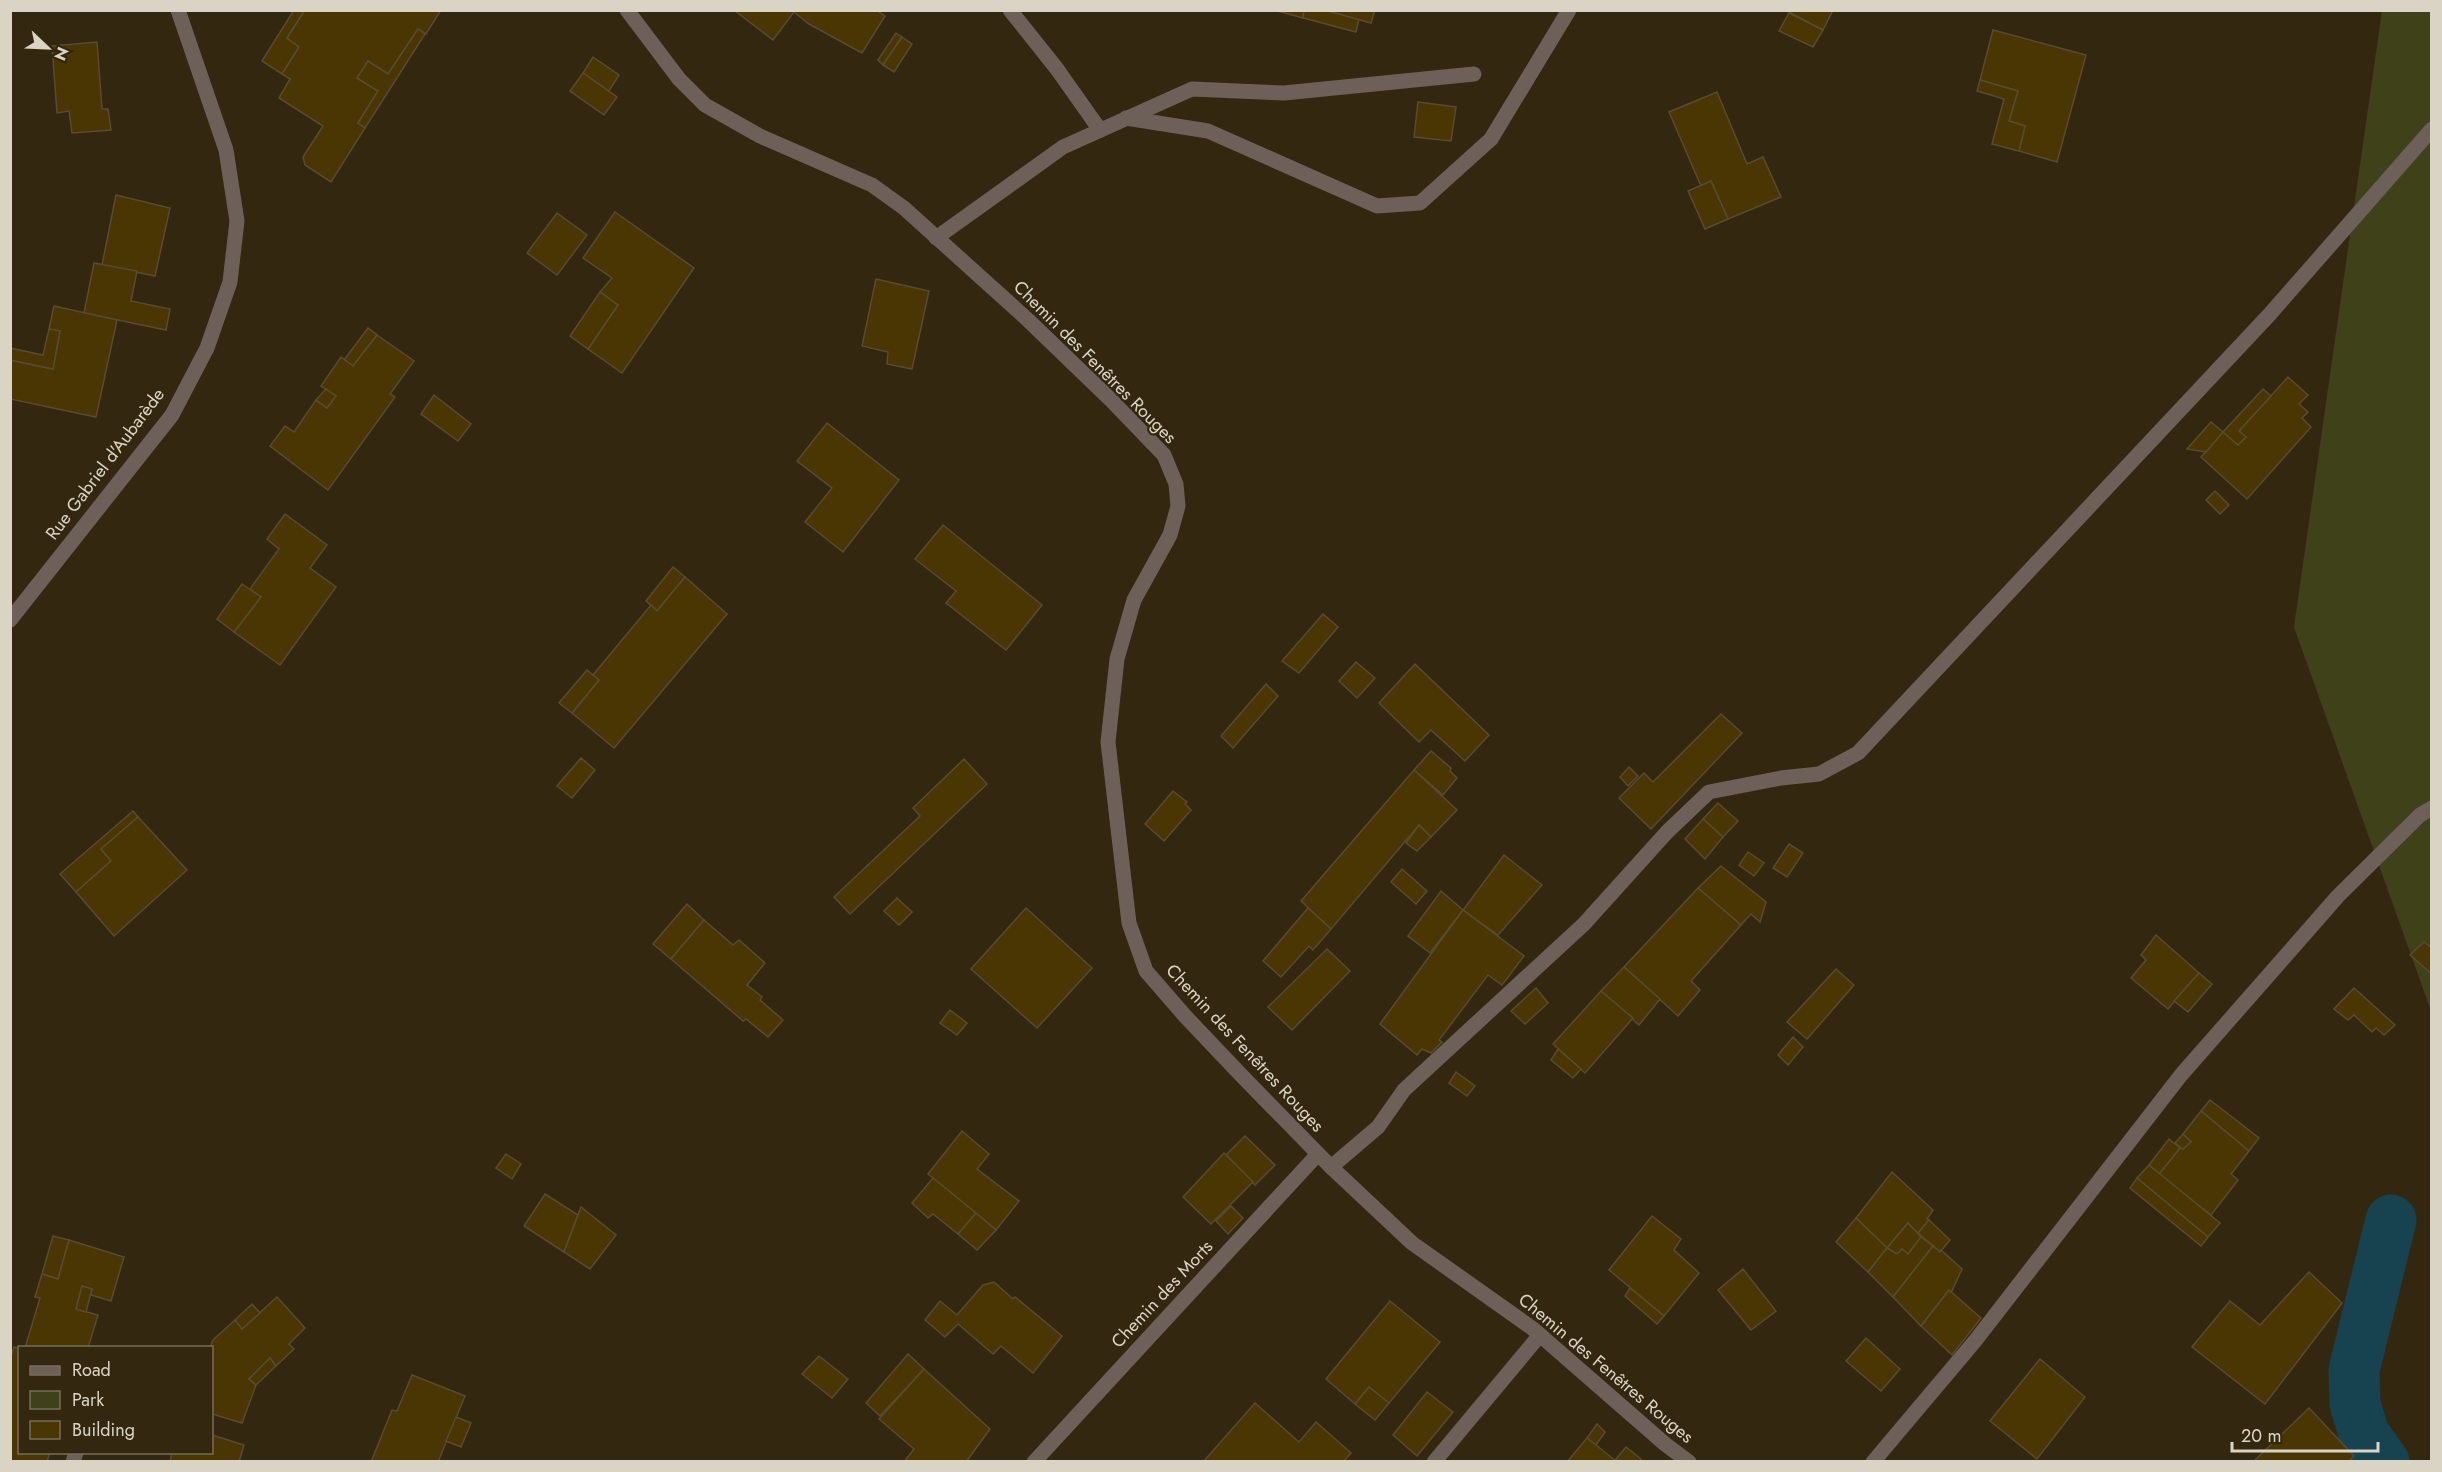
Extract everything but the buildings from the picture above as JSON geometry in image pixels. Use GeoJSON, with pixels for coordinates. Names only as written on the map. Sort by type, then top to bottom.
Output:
{"type":"FeatureCollection","features":[{"type":"Feature","properties":{"kind":"street","name":"Rue Gabriel d'Aubarède"},"geometry":{"type":"LineString","coordinates":[[10,620],[172,415],[207,348],[230,282],[237,221],[226,150],[178,10]]}},
{"type":"Feature","properties":{"kind":"street","name":"Chemin des Fenêtres Rouges"},"geometry":{"type":"LineString","coordinates":[[627,10],[679,79],[705,105],[760,136],[872,185],[904,208],[1028,320],[1164,455],[1176,484],[1178,506],[1170,535],[1134,600],[1118,659],[1108,742],[1129,923],[1146,971],[1185,1016],[1318,1154],[1412,1244],[1540,1335],[1665,1444],[1689,1461]]}},
{"type":"Feature","properties":{"kind":"street"},"geometry":{"type":"LineString","coordinates":[[1010,10],[1057,69],[1100,130]]}},
{"type":"Feature","properties":{"kind":"street"},"geometry":{"type":"LineString","coordinates":[[1126,118],[1208,132],[1377,206],[1420,203],[1491,139],[1569,10]]}},
{"type":"Feature","properties":{"kind":"street"},"geometry":{"type":"LineString","coordinates":[[936,238],[1063,147],[1192,89],[1284,93],[1474,74]]}},
{"type":"Feature","properties":{"kind":"street"},"geometry":{"type":"LineString","coordinates":[[1331,1167],[1378,1127],[1404,1090],[1584,924],[1667,832],[1709,792],[1781,778],[1819,774],[1858,753],[2270,314],[2432,129]]}},
{"type":"Feature","properties":{"kind":"street"},"geometry":{"type":"LineString","coordinates":[[1873,1461],[1975,1341],[2181,1075],[2338,896],[2420,815],[2432,808]]}},
{"type":"Feature","properties":{"kind":"street","name":"Chemin des Morts"},"geometry":{"type":"LineString","coordinates":[[1035,1461],[1318,1154]]}},
{"type":"Feature","properties":{"kind":"street"},"geometry":{"type":"LineString","coordinates":[[1434,1461],[1540,1335]]}},
{"type":"Feature","properties":{"kind":"green space"},"geometry":{"type":"Polygon","coordinates":[[[2382,11],[2431,11],[2431,1011],[2294,627],[2382,11]]]}},
{"type":"Feature","properties":{"kind":"waterway"},"geometry":{"type":"LineString","coordinates":[[2384,1462],[2364,1434],[2355,1404],[2354,1370],[2391,1220]]}}]}
